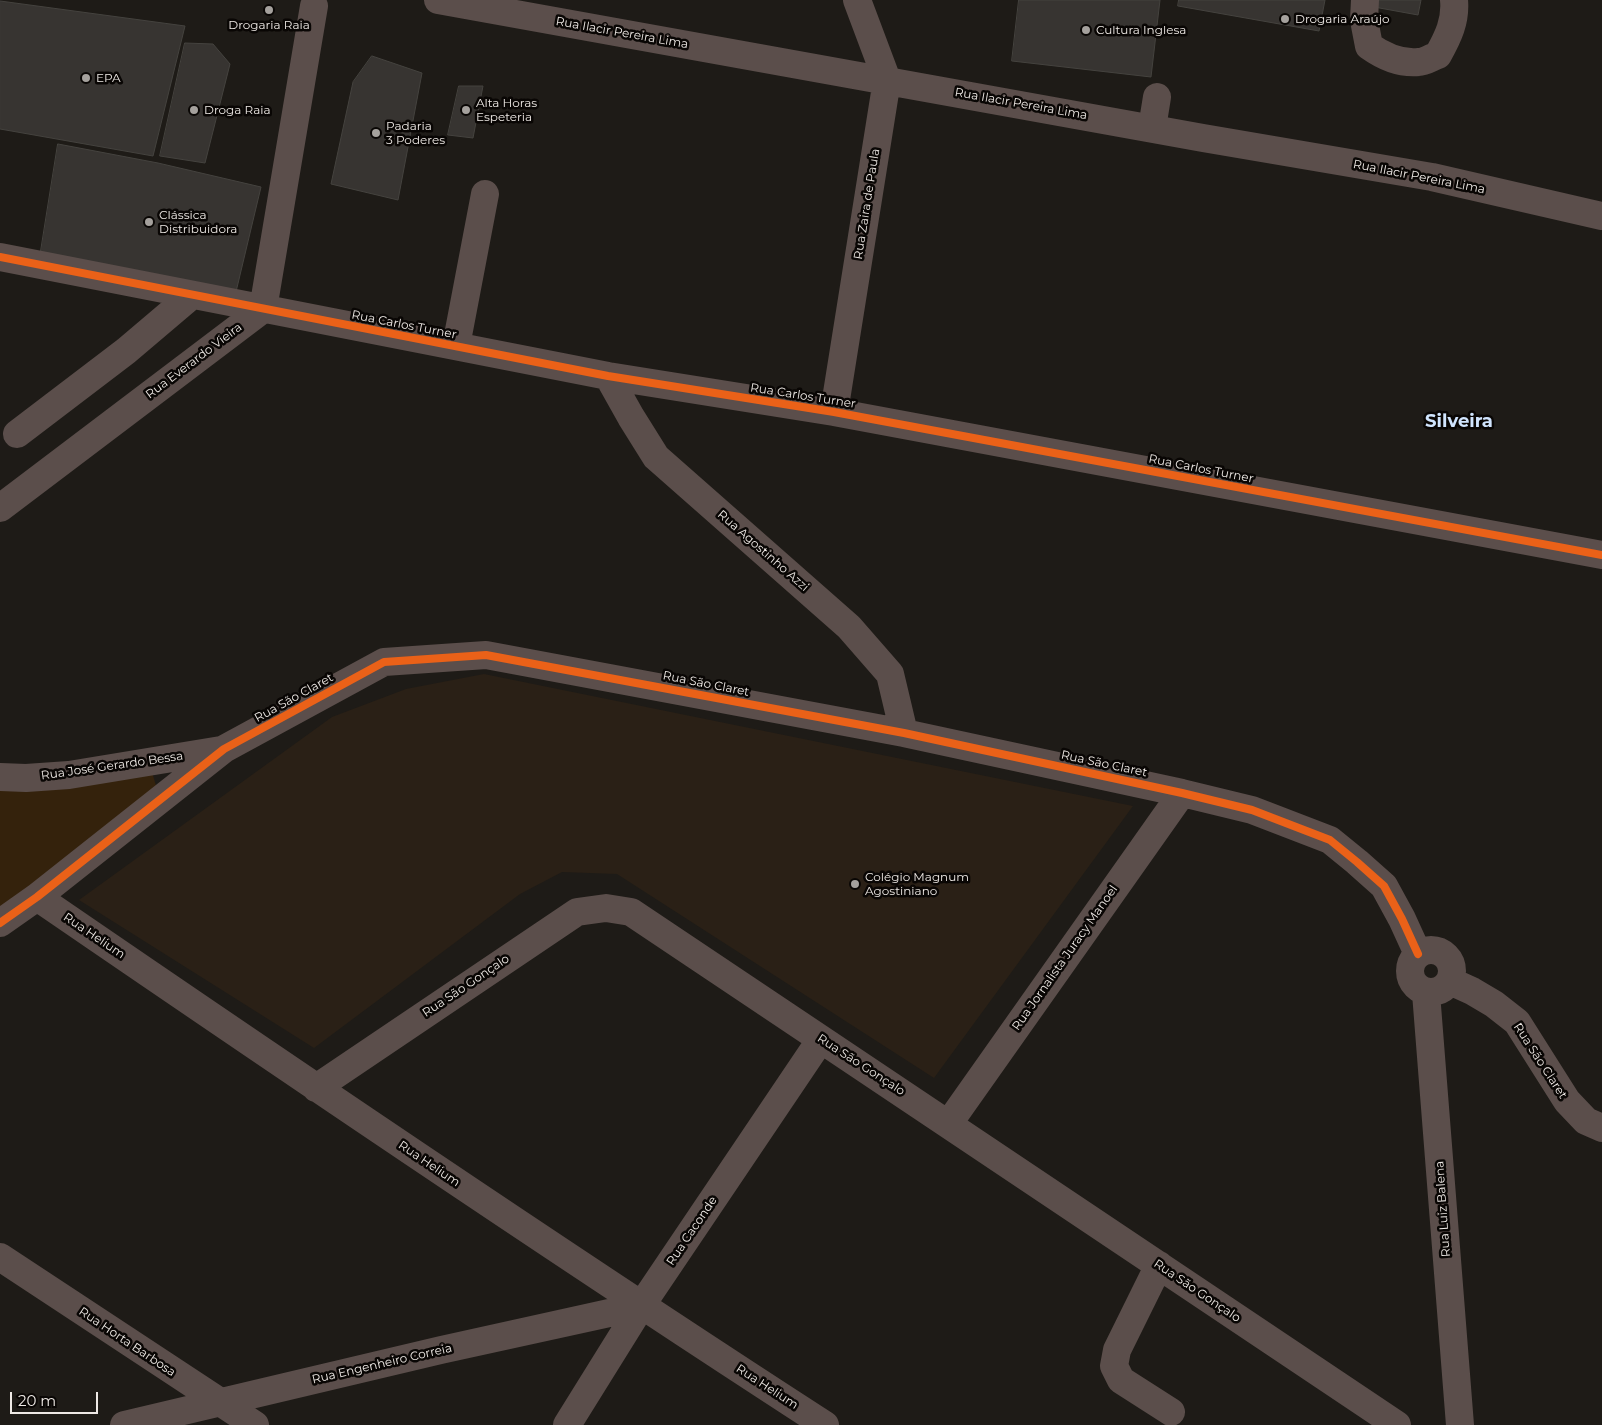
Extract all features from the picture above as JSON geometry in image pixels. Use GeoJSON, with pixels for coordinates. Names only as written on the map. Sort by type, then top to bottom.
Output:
{"type":"FeatureCollection","features":[{"type":"Feature","properties":{"kind":"street","name":"Rua Ilacir Pereira Lima"},"geometry":{"type":"LineString","coordinates":[[438,0],[1432,177],[1602,216]]}},
{"type":"Feature","properties":{"kind":"street","name":"Rua Zaira de Paula"},"geometry":{"type":"LineString","coordinates":[[834,412],[887,80],[857,0]]}},
{"type":"Feature","properties":{"kind":"street"},"geometry":{"type":"LineString","coordinates":[[1366,0],[1364,20],[1369,46],[1391,59],[1420,62],[1438,55],[1450,33],[1455,10],[1454,0]]}},
{"type":"Feature","properties":{"kind":"street"},"geometry":{"type":"LineString","coordinates":[[263,309],[314,2]]}},
{"type":"Feature","properties":{"kind":"street"},"geometry":{"type":"LineString","coordinates":[[1152,128],[1157,97]]}},
{"type":"Feature","properties":{"kind":"street"},"geometry":{"type":"LineString","coordinates":[[456,346],[485,194]]}},
{"type":"Feature","properties":{"kind":"street","name":"Rua Carlos Turner"},"geometry":{"type":"LineString","coordinates":[[0,257],[608,376],[834,412],[1602,555]]}},
{"type":"Feature","properties":{"kind":"street"},"geometry":{"type":"LineString","coordinates":[[17,434],[126,351],[192,295]]}},
{"type":"Feature","properties":{"kind":"street","name":"Rua Everardo Vieira"},"geometry":{"type":"LineString","coordinates":[[0,508],[263,309]]}},
{"type":"Feature","properties":{"kind":"street","name":"Rua Agostinho Azzi"},"geometry":{"type":"LineString","coordinates":[[608,376],[656,458],[849,627],[890,674],[904,733]]}},
{"type":"Feature","properties":{"kind":"street","name":"Rua São Claret"},"geometry":{"type":"LineString","coordinates":[[0,923],[37,897],[224,749],[384,662],[486,655],[904,733],[1252,810],[1330,840],[1384,886],[1418,954]]}},
{"type":"Feature","properties":{"kind":"street","name":"Rua José Gerardo Bessa"},"geometry":{"type":"LineString","coordinates":[[0,777],[26,778],[68,774],[224,749]]}},
{"type":"Feature","properties":{"kind":"street","name":"Rua Jornalista Juracy Manoel"},"geometry":{"type":"LineString","coordinates":[[949,1123],[1182,793]]}},
{"type":"Feature","properties":{"kind":"street","name":"Rua Helium"},"geometry":{"type":"LineString","coordinates":[[37,897],[316,1088],[641,1306],[825,1425]]}},
{"type":"Feature","properties":{"kind":"street","name":"Rua São Gonçalo"},"geometry":{"type":"LineString","coordinates":[[316,1088],[577,912],[606,908],[631,912],[949,1123],[1397,1425]]}},
{"type":"Feature","properties":{"kind":"street"},"geometry":{"type":"LineString","coordinates":[[1437,950],[1447,957],[1452,968],[1438,987],[1420,990],[1411,979],[1410,966],[1418,954],[1437,950]]}},
{"type":"Feature","properties":{"kind":"street","name":"Rua São Claret"},"geometry":{"type":"LineString","coordinates":[[1438,987],[1472,991],[1494,1004],[1517,1022],[1567,1101],[1586,1120],[1602,1128]]}},
{"type":"Feature","properties":{"kind":"street","name":"Rua Luiz Balena"},"geometry":{"type":"LineString","coordinates":[[1438,987],[1460,1425]]}},
{"type":"Feature","properties":{"kind":"street","name":"Rua Caconde"},"geometry":{"type":"LineString","coordinates":[[567,1425],[641,1306],[820,1039]]}},
{"type":"Feature","properties":{"kind":"street","name":"Rua Horta Barbosa"},"geometry":{"type":"LineString","coordinates":[[0,1257],[255,1425]]}},
{"type":"Feature","properties":{"kind":"street"},"geometry":{"type":"LineString","coordinates":[[1159,1265],[1118,1350],[1114,1366],[1121,1380],[1171,1412]]}},
{"type":"Feature","properties":{"kind":"street","name":"Rua Engenheiro Correia"},"geometry":{"type":"LineString","coordinates":[[124,1425],[441,1350],[641,1306]]}},
{"type":"Feature","properties":{"kind":"shaded area","name":"Colégio Magnum Agostiniano"},"geometry":{"type":"Polygon","coordinates":[[[484,674],[1133,806],[934,1078],[617,874],[562,872],[520,894],[314,1048],[79,900],[332,717],[406,689],[484,674]]]}},
{"type":"Feature","properties":{"kind":"shaded area"},"geometry":{"type":"Polygon","coordinates":[[[151,769],[158,792],[0,920],[0,780],[151,769]]]}},
{"type":"Feature","properties":{"kind":"building","name":"Cultura Inglesa"},"geometry":{"type":"Polygon","coordinates":[[[1019,0],[1160,0],[1151,77],[1012,61],[1019,0]]]}},
{"type":"Feature","properties":{"kind":"building","name":"Drogaria Araújo"},"geometry":{"type":"Polygon","coordinates":[[[1179,0],[1325,0],[1319,31],[1178,6],[1179,0]]]}},
{"type":"Feature","properties":{"kind":"building"},"geometry":{"type":"Polygon","coordinates":[[[1375,0],[1421,0],[1418,15],[1374,7],[1375,0]]]}},
{"type":"Feature","properties":{"kind":"building","name":"EPA"},"geometry":{"type":"Polygon","coordinates":[[[0,1],[185,26],[153,156],[0,129],[0,1]]]}},
{"type":"Feature","properties":{"kind":"building","name":"Droga Raia"},"geometry":{"type":"Polygon","coordinates":[[[185,43],[213,44],[230,64],[205,163],[160,156],[185,43]]]}},
{"type":"Feature","properties":{"kind":"building","name":"Padaria 3 Poderes"},"geometry":{"type":"Polygon","coordinates":[[[372,56],[422,73],[398,200],[331,184],[353,82],[372,56]]]}},
{"type":"Feature","properties":{"kind":"building","name":"Alta Horas Espeteria"},"geometry":{"type":"Polygon","coordinates":[[[459,86],[483,86],[473,138],[448,135],[459,86]]]}},
{"type":"Feature","properties":{"kind":"building","name":"Clássica Distribuidora"},"geometry":{"type":"Polygon","coordinates":[[[58,144],[158,163],[261,187],[235,296],[40,257],[58,144]]]}},
{"type":"Feature","properties":{"kind":"cycle path"},"geometry":{"type":"LineString","coordinates":[[0,257],[608,376],[834,412],[1602,555]]}},
{"type":"Feature","properties":{"kind":"cycle path"},"geometry":{"type":"LineString","coordinates":[[0,923],[37,897],[224,749],[384,662],[486,655],[904,733],[1252,810],[1330,840],[1357,862],[1384,886],[1418,954]]}},
{"type":"Feature","properties":{"kind":"place","name":"Drogaria Raia"},"geometry":{"type":"Point","coordinates":[269,10]}},
{"type":"Feature","properties":{"kind":"place","name":"Drogaria Araújo"},"geometry":{"type":"Point","coordinates":[1285,19]}},
{"type":"Feature","properties":{"kind":"place","name":"Cultura Inglesa"},"geometry":{"type":"Point","coordinates":[1086,30]}},
{"type":"Feature","properties":{"kind":"place","name":"EPA"},"geometry":{"type":"Point","coordinates":[86,78]}},
{"type":"Feature","properties":{"kind":"place","name":"Droga Raia"},"geometry":{"type":"Point","coordinates":[194,110]}},
{"type":"Feature","properties":{"kind":"place","name":"Alta Horas Espeteria"},"geometry":{"type":"Point","coordinates":[466,110]}},
{"type":"Feature","properties":{"kind":"place","name":"Padaria 3 Poderes"},"geometry":{"type":"Point","coordinates":[376,133]}},
{"type":"Feature","properties":{"kind":"place","name":"Clássica Distribuidora"},"geometry":{"type":"Point","coordinates":[149,222]}},
{"type":"Feature","properties":{"kind":"place","name":"Colégio Magnum Agostiniano"},"geometry":{"type":"Point","coordinates":[855,884]}},
{"type":"Feature","properties":{"kind":"district","name":"Silveira"},"geometry":{"type":"Point","coordinates":[1459,422]}}]}
